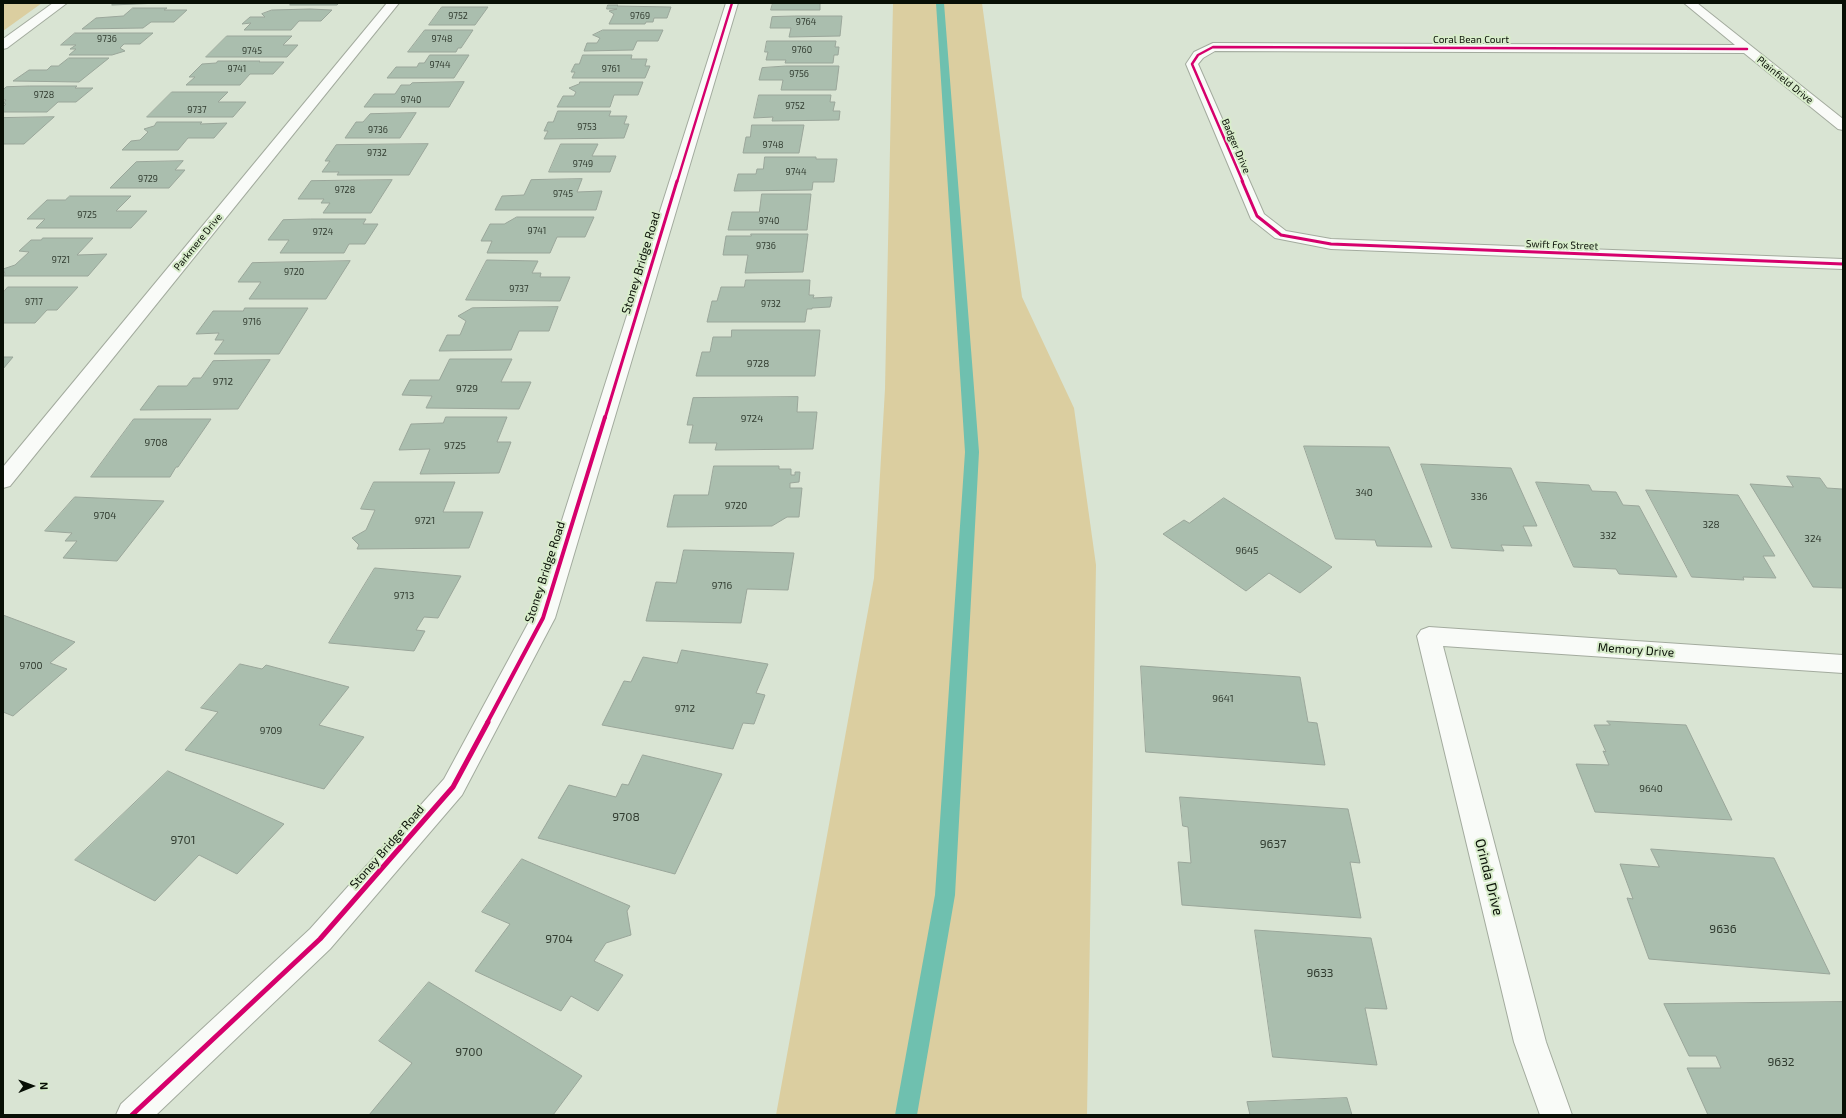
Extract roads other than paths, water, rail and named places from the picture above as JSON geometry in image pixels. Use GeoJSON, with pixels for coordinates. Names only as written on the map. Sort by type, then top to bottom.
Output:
{"type":"FeatureCollection","features":[{"type":"Feature","properties":{"kind":"street"},"geometry":{"type":"LineString","coordinates":[[3,45],[61,3]]}},
{"type":"Feature","properties":{"kind":"street","name":"Parkmere Drive"},"geometry":{"type":"LineString","coordinates":[[3,481],[393,3]]}},
{"type":"Feature","properties":{"kind":"street","name":"Stoney Bridge Road"},"geometry":{"type":"LineString","coordinates":[[132,1115],[320,939],[453,787],[543,618],[732,3]]}},
{"type":"Feature","properties":{"kind":"street","name":"Plainfield Drive"},"geometry":{"type":"LineString","coordinates":[[1690,3],[1843,126]]}},
{"type":"Feature","properties":{"kind":"street","name":"Coral Bean Court"},"geometry":{"type":"LineString","coordinates":[[1198,55],[1212,47],[1747,49]]}},
{"type":"Feature","properties":{"kind":"street","name":"Badger Drive"},"geometry":{"type":"LineString","coordinates":[[1198,55],[1192,64],[1257,216],[1281,235]]}},
{"type":"Feature","properties":{"kind":"street","name":"Swift Fox Street"},"geometry":{"type":"LineString","coordinates":[[1281,235],[1331,244],[1843,264]]}},
{"type":"Feature","properties":{"kind":"street","name":"Memory Drive"},"geometry":{"type":"LineString","coordinates":[[1429,636],[1843,664]]}},
{"type":"Feature","properties":{"kind":"street","name":"Orinda Drive"},"geometry":{"type":"LineString","coordinates":[[1429,636],[1530,1042],[1556,1115]]}},
{"type":"Feature","properties":{"kind":"waterway"},"geometry":{"type":"LineString","coordinates":[[906,1115],[945,895],[972,452],[940,3]]}}]}
